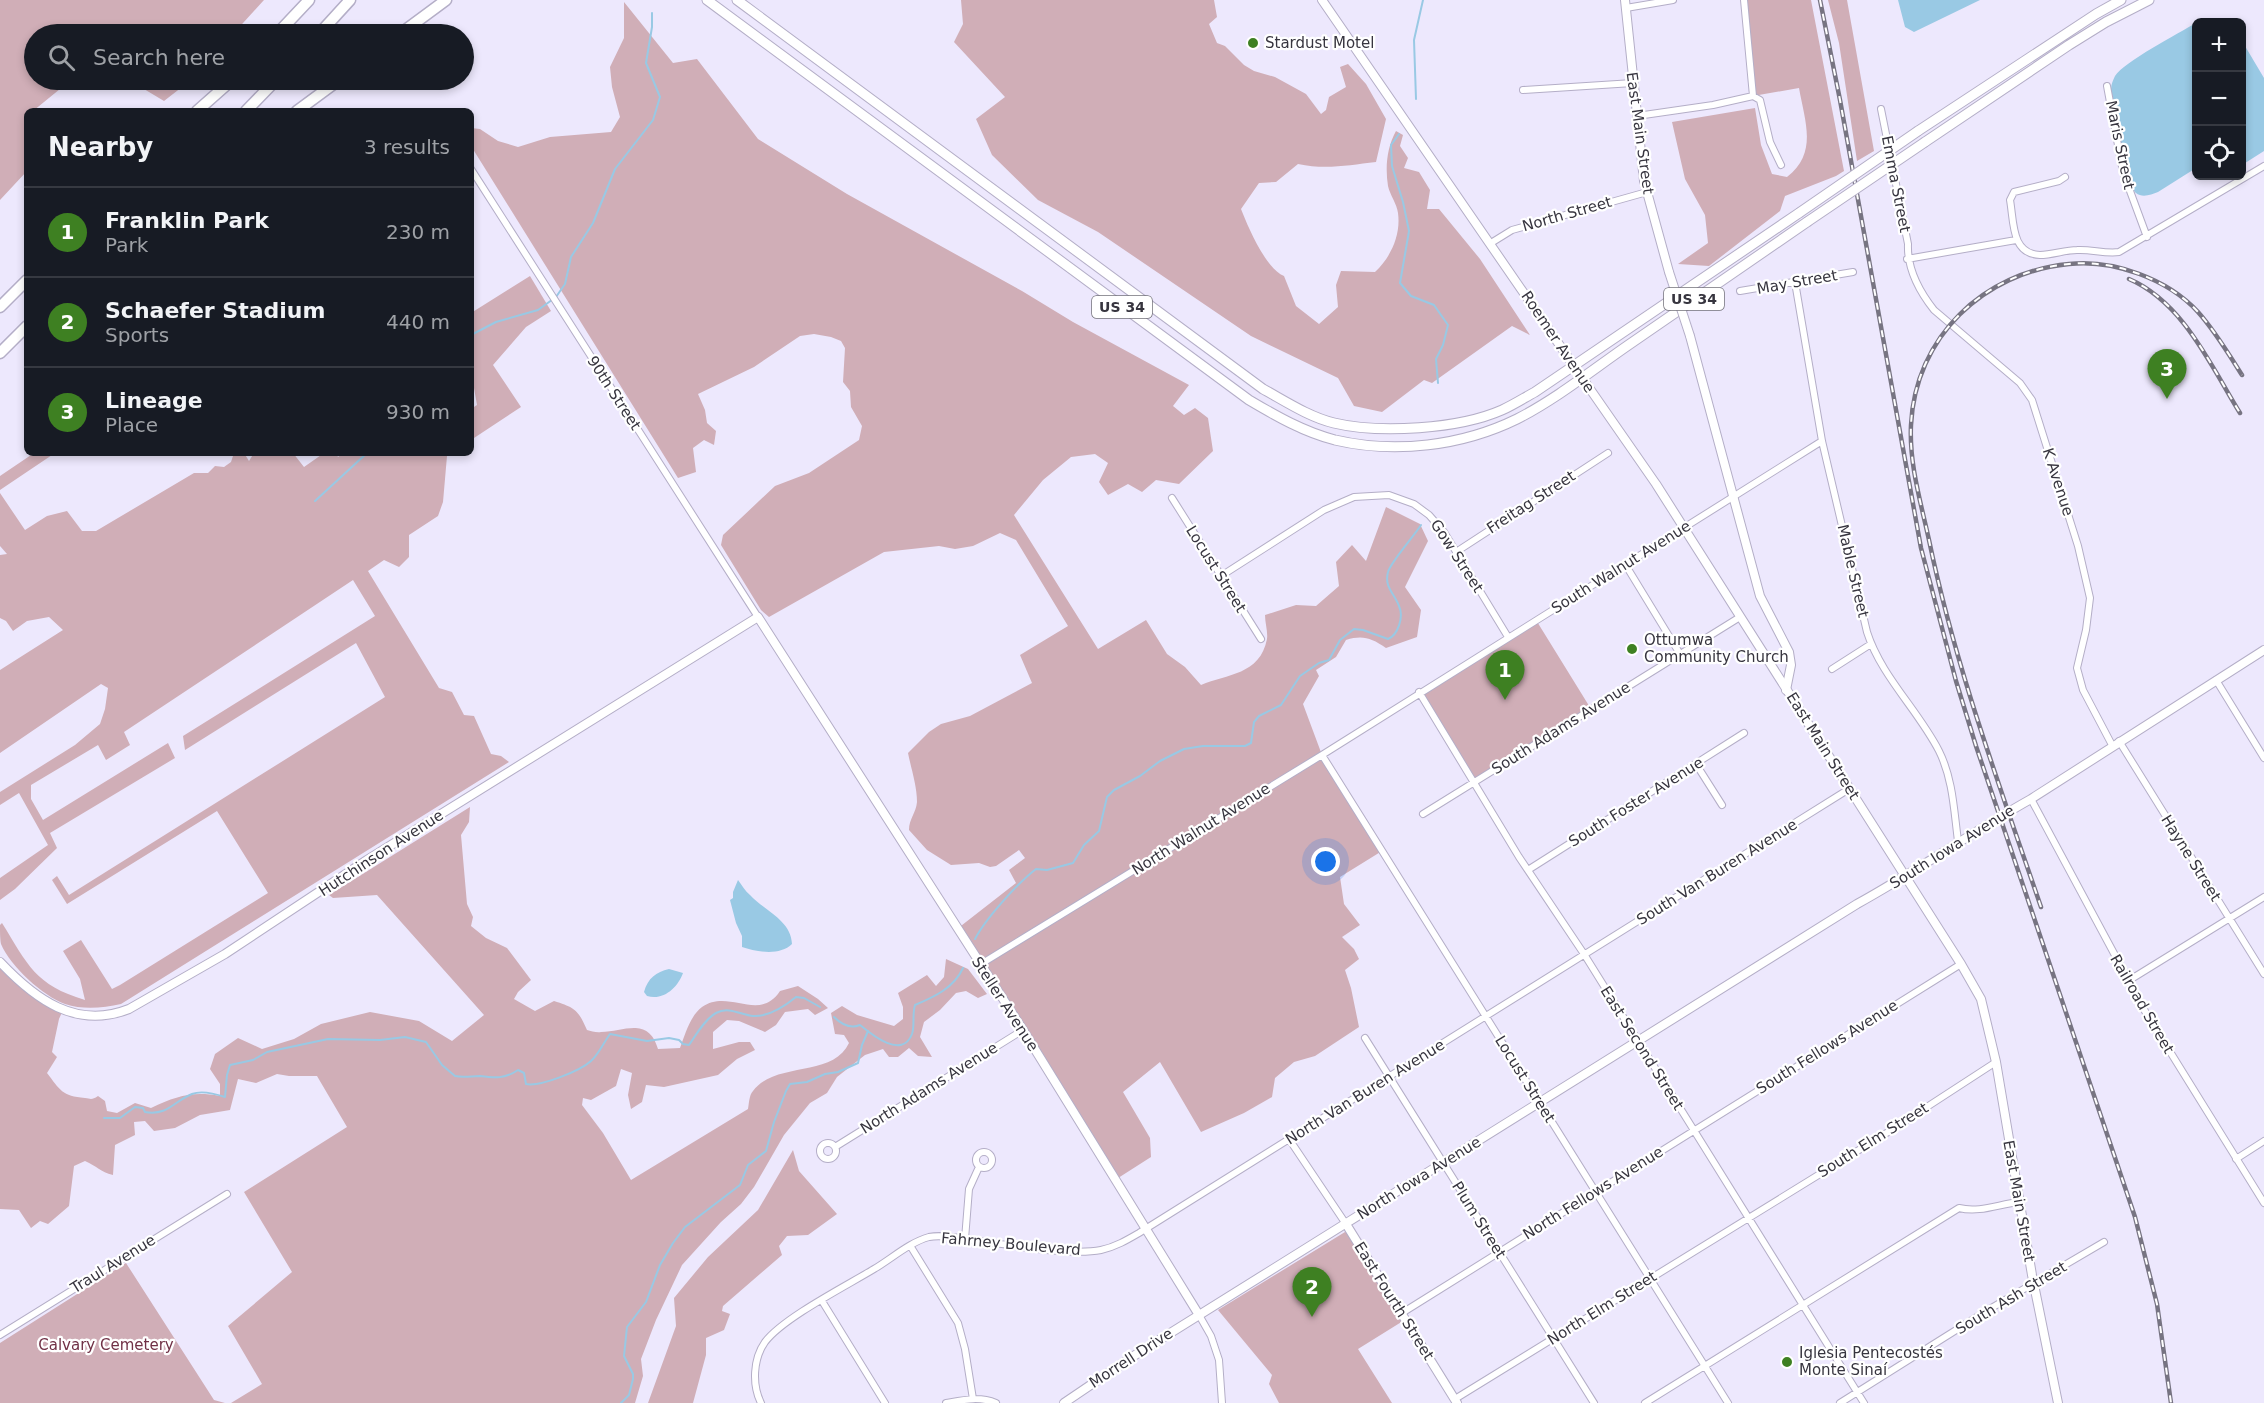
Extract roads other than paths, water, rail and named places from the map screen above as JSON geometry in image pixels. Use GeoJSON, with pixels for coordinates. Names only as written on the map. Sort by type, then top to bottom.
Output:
{"type":"FeatureCollection","features":[{"type":"Feature","properties":{"kind":"highway"},"geometry":{"type":"LineString","coordinates":[[286,24],[309,0]]}},
{"type":"Feature","properties":{"kind":"highway"},"geometry":{"type":"LineString","coordinates":[[328,24],[351,0]]}},
{"type":"Feature","properties":{"kind":"highway"},"geometry":{"type":"LineString","coordinates":[[414,24],[446,0]]}},
{"type":"Feature","properties":{"kind":"highway","name":"US 34"},"geometry":{"type":"LineString","coordinates":[[707,0],[1249,400],[1290,423],[1335,440],[1386,447],[1436,444],[1498,428],[1520,418],[2069,45],[2115,17],[2149,0]]}},
{"type":"Feature","properties":{"kind":"highway","name":"US 34"},"geometry":{"type":"LineString","coordinates":[[737,0],[1263,389],[1333,423],[1404,428],[1463,421],[1501,410],[1535,392],[1918,131],[2121,0]]}},
{"type":"Feature","properties":{"kind":"highway"},"geometry":{"type":"LineString","coordinates":[[200,108],[221,90]]}},
{"type":"Feature","properties":{"kind":"highway"},"geometry":{"type":"LineString","coordinates":[[249,108],[266,90]]}},
{"type":"Feature","properties":{"kind":"highway"},"geometry":{"type":"LineString","coordinates":[[301,108],[325,90]]}},
{"type":"Feature","properties":{"kind":"highway"},"geometry":{"type":"LineString","coordinates":[[0,307],[24,283]]}},
{"type":"Feature","properties":{"kind":"highway"},"geometry":{"type":"LineString","coordinates":[[0,353],[24,329]]}},
{"type":"Feature","properties":{"kind":"main road","name":"Roemer Avenue"},"geometry":{"type":"LineString","coordinates":[[1574,366],[1656,484],[1786,690]]}},
{"type":"Feature","properties":{"kind":"main road","name":"South Iowa Avenue"},"geometry":{"type":"LineString","coordinates":[[1638,1041],[1857,904],[1905,878],[1958,841],[2008,810],[2031,799],[2264,650]]}},
{"type":"Feature","properties":{"kind":"main road","name":"East Main Street"},"geometry":{"type":"LineString","coordinates":[[1786,690],[1981,999],[1996,1062],[2034,1285],[2058,1403]]}},
{"type":"Feature","properties":{"kind":"main road","name":"North Iowa Avenue"},"geometry":{"type":"LineString","coordinates":[[1199,1315],[1638,1041]]}},
{"type":"Feature","properties":{"kind":"main road","name":"East Fourth Street"},"geometry":{"type":"LineString","coordinates":[[1346,1224],[1456,1401]]}},
{"type":"Feature","properties":{"kind":"main road","name":"Morrell Drive"},"geometry":{"type":"LineString","coordinates":[[1065,1403],[1199,1315]]}},
{"type":"Feature","properties":{"kind":"street","name":"Roemer Avenue"},"geometry":{"type":"LineString","coordinates":[[1322,0],[1574,366]]}},
{"type":"Feature","properties":{"kind":"street"},"geometry":{"type":"LineString","coordinates":[[1625,4],[1673,0]]}},
{"type":"Feature","properties":{"kind":"street"},"geometry":{"type":"LineString","coordinates":[[1744,0],[1753,96]]}},
{"type":"Feature","properties":{"kind":"street","name":"East Main Street"},"geometry":{"type":"LineString","coordinates":[[1625,4],[1647,192],[1669,272],[1690,336],[1760,596],[1789,652],[1791,665],[1786,690]]}},
{"type":"Feature","properties":{"kind":"street"},"geometry":{"type":"LineString","coordinates":[[1523,90],[1634,83]]}},
{"type":"Feature","properties":{"kind":"street","name":"Maris Street"},"geometry":{"type":"LineString","coordinates":[[2107,86],[2123,172],[2147,237]]}},
{"type":"Feature","properties":{"kind":"street"},"geometry":{"type":"LineString","coordinates":[[1637,116],[1713,105],[1753,96],[1760,100],[1770,142],[1781,165]]}},
{"type":"Feature","properties":{"kind":"street","name":"Emma Street"},"geometry":{"type":"LineString","coordinates":[[1881,109],[1908,244],[1907,259]]}},
{"type":"Feature","properties":{"kind":"street"},"geometry":{"type":"LineString","coordinates":[[2065,177],[2059,181],[2014,192],[2010,200],[2016,240],[2024,250],[2040,255],[2079,249],[2119,252],[2264,166]]}},
{"type":"Feature","properties":{"kind":"street","name":"90th Street"},"geometry":{"type":"LineString","coordinates":[[474,174],[758,617]]}},
{"type":"Feature","properties":{"kind":"street","name":"North Street"},"geometry":{"type":"LineString","coordinates":[[1491,243],[1512,230],[1647,192]]}},
{"type":"Feature","properties":{"kind":"street"},"geometry":{"type":"LineString","coordinates":[[1907,259],[2016,240]]}},
{"type":"Feature","properties":{"kind":"street","name":"K Avenue"},"geometry":{"type":"LineString","coordinates":[[1907,259],[1924,298],[1934,310],[2020,383],[2032,400],[2078,546],[2090,598],[2086,630],[2077,668],[2083,690],[2116,743]]}},
{"type":"Feature","properties":{"kind":"street","name":"May Street"},"geometry":{"type":"LineString","coordinates":[[1740,291],[1853,272]]}},
{"type":"Feature","properties":{"kind":"street","name":"Mable Street"},"geometry":{"type":"LineString","coordinates":[[1795,282],[1822,441],[1871,644],[1939,750],[1949,775],[1958,841]]}},
{"type":"Feature","properties":{"kind":"street","name":"South Walnut Avenue"},"geometry":{"type":"LineString","coordinates":[[1419,692],[1822,441]]}},
{"type":"Feature","properties":{"kind":"street","name":"Freitag Street"},"geometry":{"type":"LineString","coordinates":[[1456,552],[1608,453]]}},
{"type":"Feature","properties":{"kind":"street","name":"Gow Street"},"geometry":{"type":"LineString","coordinates":[[1221,576],[1324,510],[1354,497],[1389,495],[1414,504],[1429,515],[1444,532],[1508,637]]}},
{"type":"Feature","properties":{"kind":"street","name":"Locust Street"},"geometry":{"type":"LineString","coordinates":[[1172,498],[1261,639]]}},
{"type":"Feature","properties":{"kind":"street"},"geometry":{"type":"LineString","coordinates":[[1625,564],[1680,654]]}},
{"type":"Feature","properties":{"kind":"street","name":"Hutchinson Avenue"},"geometry":{"type":"LineString","coordinates":[[0,962],[45,1002],[63,1010],[79,1015],[112,1016],[129,1009],[225,954],[367,861],[758,617]]}},
{"type":"Feature","properties":{"kind":"street","name":"Steller Avenue"},"geometry":{"type":"LineString","coordinates":[[758,617],[1023,1030],[1199,1315],[1219,1360],[1222,1403]]}},
{"type":"Feature","properties":{"kind":"street","name":"South Adams Avenue"},"geometry":{"type":"LineString","coordinates":[[1473,782],[1740,617]]}},
{"type":"Feature","properties":{"kind":"street"},"geometry":{"type":"LineString","coordinates":[[1832,669],[1871,644]]}},
{"type":"Feature","properties":{"kind":"street"},"geometry":{"type":"LineString","coordinates":[[2216,680],[2264,758]]}},
{"type":"Feature","properties":{"kind":"street","name":"North Walnut Avenue"},"geometry":{"type":"LineString","coordinates":[[981,964],[1322,755],[1419,692]]}},
{"type":"Feature","properties":{"kind":"street","name":"East Second Street"},"geometry":{"type":"LineString","coordinates":[[1419,692],[1528,870],[1584,954],[1864,1403]]}},
{"type":"Feature","properties":{"kind":"street","name":"South Foster Avenue"},"geometry":{"type":"LineString","coordinates":[[1528,870],[1744,732]]}},
{"type":"Feature","properties":{"kind":"street","name":"Hayne Street"},"geometry":{"type":"LineString","coordinates":[[2116,743],[2264,974]]}},
{"type":"Feature","properties":{"kind":"street","name":"Locust Street"},"geometry":{"type":"LineString","coordinates":[[1322,755],[1728,1403]]}},
{"type":"Feature","properties":{"kind":"street"},"geometry":{"type":"LineString","coordinates":[[1696,764],[1722,805]]}},
{"type":"Feature","properties":{"kind":"street"},"geometry":{"type":"LineString","coordinates":[[1423,814],[1473,782]]}},
{"type":"Feature","properties":{"kind":"street","name":"South Van Buren Avenue"},"geometry":{"type":"LineString","coordinates":[[1584,954],[1850,789]]}},
{"type":"Feature","properties":{"kind":"street","name":"Railroad Street"},"geometry":{"type":"LineString","coordinates":[[2031,799],[2128,981],[2264,1203]]}},
{"type":"Feature","properties":{"kind":"street"},"geometry":{"type":"LineString","coordinates":[[2128,981],[2264,897]]}},
{"type":"Feature","properties":{"kind":"street","name":"North Van Buren Avenue"},"geometry":{"type":"LineString","coordinates":[[1145,1229],[1584,954]]}},
{"type":"Feature","properties":{"kind":"street","name":"South Fellows Avenue"},"geometry":{"type":"LineString","coordinates":[[1693,1131],[1961,964]]}},
{"type":"Feature","properties":{"kind":"street","name":"North Adams Avenue"},"geometry":{"type":"LineString","coordinates":[[835,1147],[1023,1030]]}},
{"type":"Feature","properties":{"kind":"street","name":"Plum Street"},"geometry":{"type":"LineString","coordinates":[[1365,1038],[1594,1403]]}},
{"type":"Feature","properties":{"kind":"street","name":"South Elm Street"},"geometry":{"type":"LineString","coordinates":[[1748,1217],[1893,1129],[1996,1062]]}},
{"type":"Feature","properties":{"kind":"street","name":"North Fellows Avenue"},"geometry":{"type":"LineString","coordinates":[[1402,1313],[1693,1131]]}},
{"type":"Feature","properties":{"kind":"street","name":"East Fourth Street"},"geometry":{"type":"LineString","coordinates":[[1289,1139],[1346,1224]]}},
{"type":"Feature","properties":{"kind":"street"},"geometry":{"type":"LineString","coordinates":[[2236,1159],[2264,1141]]}},
{"type":"Feature","properties":{"kind":"street"},"geometry":{"type":"LineString","coordinates":[[965,1239],[969,1189],[979,1167]]}},
{"type":"Feature","properties":{"kind":"street","name":"Traul Avenue"},"geometry":{"type":"LineString","coordinates":[[0,1335],[226,1194]]}},
{"type":"Feature","properties":{"kind":"street"},"geometry":{"type":"LineString","coordinates":[[1645,1403],[1959,1208],[1980,1210],[1999,1204],[2019,1202]]}},
{"type":"Feature","properties":{"kind":"street","name":"North Elm Street"},"geometry":{"type":"LineString","coordinates":[[1456,1401],[1748,1217]]}},
{"type":"Feature","properties":{"kind":"street","name":"Fahrney Boulevard"},"geometry":{"type":"LineString","coordinates":[[761,1403],[756,1382],[758,1356],[764,1344],[775,1332],[822,1301],[930,1237],[1061,1250],[1101,1250],[1118,1245],[1145,1229]]}},
{"type":"Feature","properties":{"kind":"street","name":"South Ash Street"},"geometry":{"type":"LineString","coordinates":[[1840,1403],[1988,1310],[2104,1242]]}},
{"type":"Feature","properties":{"kind":"street"},"geometry":{"type":"LineString","coordinates":[[911,1247],[958,1323],[965,1348],[973,1399]]}},
{"type":"Feature","properties":{"kind":"street"},"geometry":{"type":"LineString","coordinates":[[822,1301],[885,1403]]}},
{"type":"Feature","properties":{"kind":"street"},"geometry":{"type":"LineString","coordinates":[[946,1403],[973,1399],[996,1403]]}},
{"type":"Feature","properties":{"kind":"water"},"geometry":{"type":"Polygon","coordinates":[[[1898,0],[1980,0],[1914,32],[1905,27],[1898,0]]]}},
{"type":"Feature","properties":{"kind":"water"},"geometry":{"type":"Polygon","coordinates":[[[2192,25],[2192,171],[2158,192],[2141,195],[2136,193],[2128,176],[2113,110],[2111,89],[2115,76],[2120,70],[2152,48],[2192,25]]]}},
{"type":"Feature","properties":{"kind":"water"},"geometry":{"type":"Polygon","coordinates":[[[2246,48],[2264,78],[2264,151],[2246,162],[2246,48]]]}},
{"type":"Feature","properties":{"kind":"water"},"geometry":{"type":"Polygon","coordinates":[[[738,880],[756,901],[776,916],[787,928],[792,944],[787,948],[775,952],[742,947],[742,936],[730,900],[733,898],[738,880]]]}},
{"type":"Feature","properties":{"kind":"water"},"geometry":{"type":"Polygon","coordinates":[[[669,969],[683,973],[674,988],[665,995],[647,996],[644,992],[650,979],[669,969]]]}},
{"type":"Feature","properties":{"kind":"waterway"},"geometry":{"type":"LineString","coordinates":[[1416,99],[1414,40],[1423,0]]}},
{"type":"Feature","properties":{"kind":"waterway"},"geometry":{"type":"LineString","coordinates":[[474,333],[496,322],[538,310],[556,297],[565,284],[571,257],[593,223],[615,169],[653,120],[660,97],[646,63],[652,13]]}},
{"type":"Feature","properties":{"kind":"waterway"},"geometry":{"type":"LineString","coordinates":[[1399,134],[1391,145],[1392,166],[1409,231],[1400,283],[1411,296],[1434,305],[1448,325],[1443,345],[1436,359],[1438,383]]}},
{"type":"Feature","properties":{"kind":"waterway"},"geometry":{"type":"LineString","coordinates":[[315,501],[364,456]]}},
{"type":"Feature","properties":{"kind":"waterway"},"geometry":{"type":"LineString","coordinates":[[975,939],[1003,901],[1036,869],[1047,870],[1073,863],[1084,845],[1099,831],[1107,797],[1114,790],[1184,749],[1203,746],[1245,746],[1251,743],[1254,722],[1259,716],[1281,705],[1300,676],[1319,663],[1329,660],[1340,640],[1354,629],[1388,639],[1392,637],[1397,630],[1401,615],[1399,606],[1388,586],[1388,572],[1421,525]]}},
{"type":"Feature","properties":{"kind":"waterway"},"geometry":{"type":"LineString","coordinates":[[834,1017],[846,1025],[860,1025],[886,1043],[901,1045],[912,1034],[915,1005],[949,986],[963,968]]}},
{"type":"Feature","properties":{"kind":"waterway"},"geometry":{"type":"LineString","coordinates":[[104,1118],[120,1118],[135,1107],[143,1108],[145,1112],[160,1112],[200,1092],[225,1097],[230,1065],[253,1060],[267,1052],[328,1039],[380,1040],[405,1037],[426,1042],[442,1065],[455,1076],[500,1077],[518,1070],[524,1073],[526,1084],[532,1084],[560,1077],[586,1065],[610,1034],[647,1041],[669,1038],[689,1045],[708,1019],[721,1011],[759,1016],[776,1010],[796,997],[804,998],[820,1007]]}},
{"type":"Feature","properties":{"kind":"waterway"},"geometry":{"type":"LineString","coordinates":[[621,1403],[629,1395],[633,1379],[633,1374],[624,1356],[627,1327],[646,1302],[660,1265],[673,1243],[685,1227],[740,1185],[748,1165],[766,1151],[774,1122],[790,1084],[807,1082],[858,1063],[868,1031]]}},
{"type":"Feature","properties":{"kind":"railway"},"geometry":{"type":"LineString","coordinates":[[1820,0],[1921,548],[1956,681],[1976,746],[2135,1217],[2157,1304],[2171,1403]]}},
{"type":"Feature","properties":{"kind":"railway"},"geometry":{"type":"LineString","coordinates":[[2041,907],[1965,680],[1919,498],[1912,454],[1911,425],[1915,393],[1925,364],[1940,337],[1960,314],[1983,295],[2009,280],[2038,270],[2086,263],[2121,268],[2139,274],[2156,281],[2186,300],[2204,319],[2242,375]]}},
{"type":"Feature","properties":{"kind":"railway"},"geometry":{"type":"LineString","coordinates":[[2129,279],[2148,289],[2180,319],[2194,337],[2240,413]]}},
{"type":"Feature","properties":{"kind":"place","name":"Stardust Motel"},"geometry":{"type":"Point","coordinates":[1253,43]}},
{"type":"Feature","properties":{"kind":"place","name":"Lineage"},"geometry":{"type":"Point","coordinates":[2167,399]}},
{"type":"Feature","properties":{"kind":"place","name":"Ottumwa Community Church"},"geometry":{"type":"Point","coordinates":[1632,649]}},
{"type":"Feature","properties":{"kind":"place","name":"Franklin Park"},"geometry":{"type":"Point","coordinates":[1505,700]}},
{"type":"Feature","properties":{"kind":"place","name":"Schaefer Stadium"},"geometry":{"type":"Point","coordinates":[1312,1317]}},
{"type":"Feature","properties":{"kind":"place","name":"Iglesia Pentecostés Monte Sinaí"},"geometry":{"type":"Point","coordinates":[1787,1362]}},
{"type":"Feature","properties":{"kind":"park label","name":"Calvary Cemetery"},"geometry":{"type":"Point","coordinates":[106,1345]}}]}
